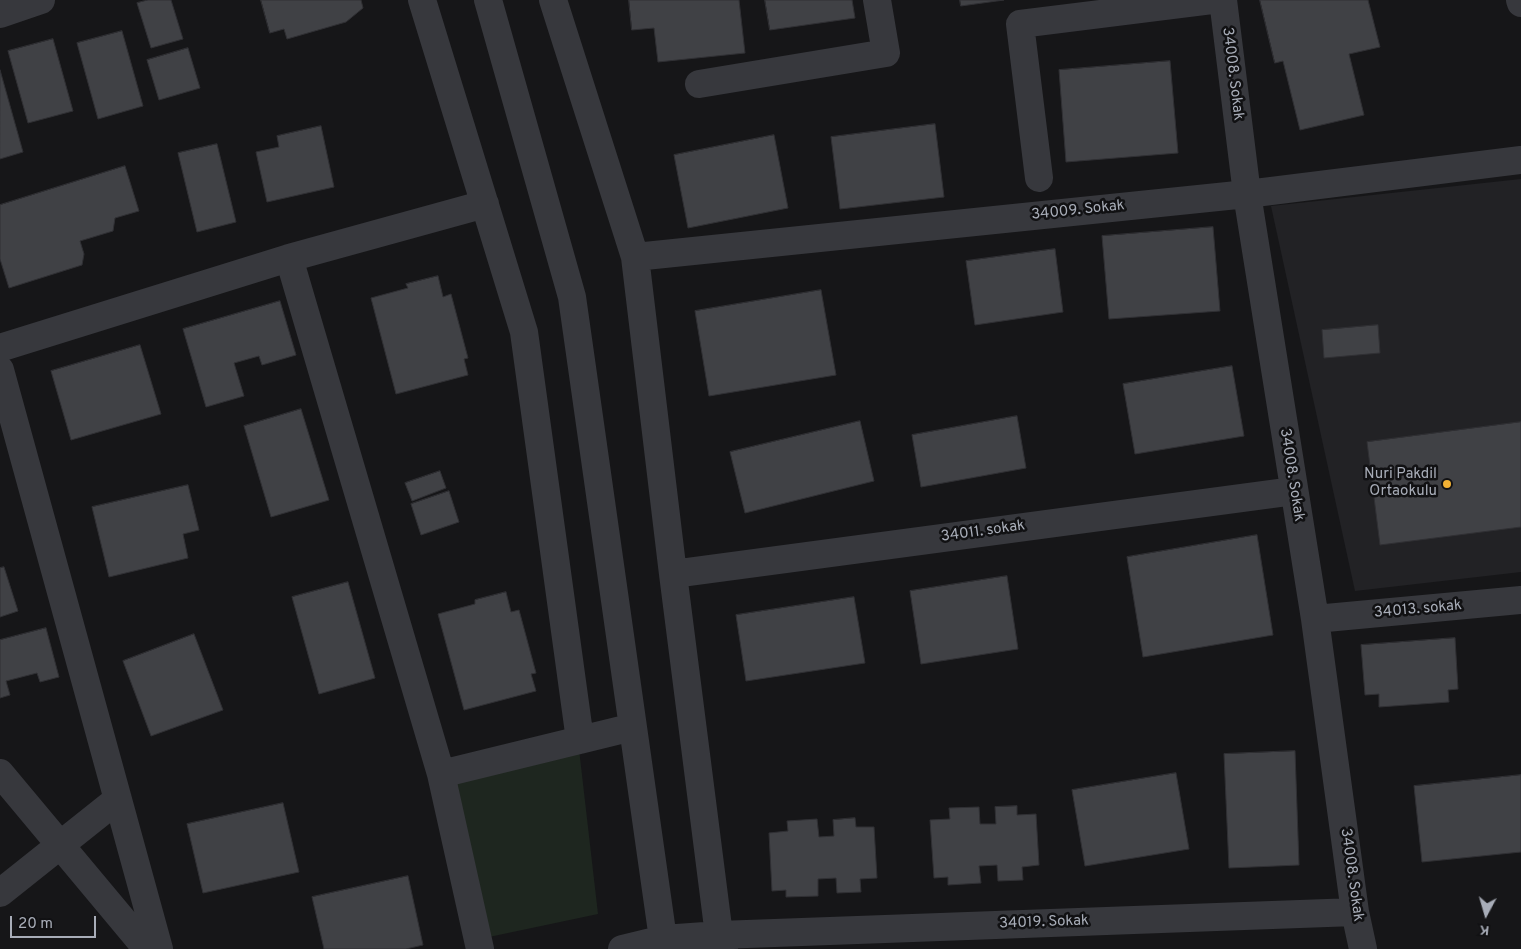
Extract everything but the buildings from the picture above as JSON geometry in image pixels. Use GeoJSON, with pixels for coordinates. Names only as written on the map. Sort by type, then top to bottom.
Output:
{"type":"FeatureCollection","features":[{"type":"Feature","properties":{"kind":"street"},"geometry":{"type":"LineString","coordinates":[[0,14],[41,0]]}},
{"type":"Feature","properties":{"kind":"street"},"geometry":{"type":"LineString","coordinates":[[422,0],[524,332],[580,740]]}},
{"type":"Feature","properties":{"kind":"street"},"geometry":{"type":"LineString","coordinates":[[488,0],[572,297],[665,944]]}},
{"type":"Feature","properties":{"kind":"street"},"geometry":{"type":"LineString","coordinates":[[553,0],[636,257],[673,574],[726,939]]}},
{"type":"Feature","properties":{"kind":"street"},"geometry":{"type":"LineString","coordinates":[[699,84],[886,53],[877,0]]}},
{"type":"Feature","properties":{"kind":"street"},"geometry":{"type":"LineString","coordinates":[[1039,178],[1020,24],[1212,0]]}},
{"type":"Feature","properties":{"kind":"street","name":"34008. Sokak"},"geometry":{"type":"LineString","coordinates":[[1223,0],[1247,194],[1315,620],[1355,912],[1363,949]]}},
{"type":"Feature","properties":{"kind":"street","name":"34009. Sokak"},"geometry":{"type":"LineString","coordinates":[[636,257],[1247,194],[1521,160]]}},
{"type":"Feature","properties":{"kind":"street"},"geometry":{"type":"LineString","coordinates":[[0,348],[289,258],[485,204]]}},
{"type":"Feature","properties":{"kind":"street"},"geometry":{"type":"LineString","coordinates":[[289,258],[440,774],[480,949]]}},
{"type":"Feature","properties":{"kind":"street"},"geometry":{"type":"LineString","coordinates":[[0,370],[159,949]]}},
{"type":"Feature","properties":{"kind":"street","name":"34011. sokak"},"geometry":{"type":"LineString","coordinates":[[673,574],[1294,490]]}},
{"type":"Feature","properties":{"kind":"street","name":"34013. sokak"},"geometry":{"type":"LineString","coordinates":[[1315,620],[1521,600]]}},
{"type":"Feature","properties":{"kind":"street"},"geometry":{"type":"LineString","coordinates":[[440,774],[633,727]]}},
{"type":"Feature","properties":{"kind":"street"},"geometry":{"type":"LineString","coordinates":[[0,773],[148,949]]}},
{"type":"Feature","properties":{"kind":"street"},"geometry":{"type":"LineString","coordinates":[[0,893],[118,799]]}},
{"type":"Feature","properties":{"kind":"street","name":"34019. Sokak"},"geometry":{"type":"LineString","coordinates":[[622,949],[726,939],[1355,912]]}},
{"type":"Feature","properties":{"kind":"shaded area"},"geometry":{"type":"Polygon","coordinates":[[[1521,179],[1521,572],[1355,591],[1271,206],[1521,179]]]}},
{"type":"Feature","properties":{"kind":"shaded area"},"geometry":{"type":"Polygon","coordinates":[[[579,749],[598,914],[489,937],[449,778],[579,749]]]}},
{"type":"Feature","properties":{"kind":"place","name":"Nuri Pakdil Ortaokulu"},"geometry":{"type":"Point","coordinates":[1447,484]}}]}
